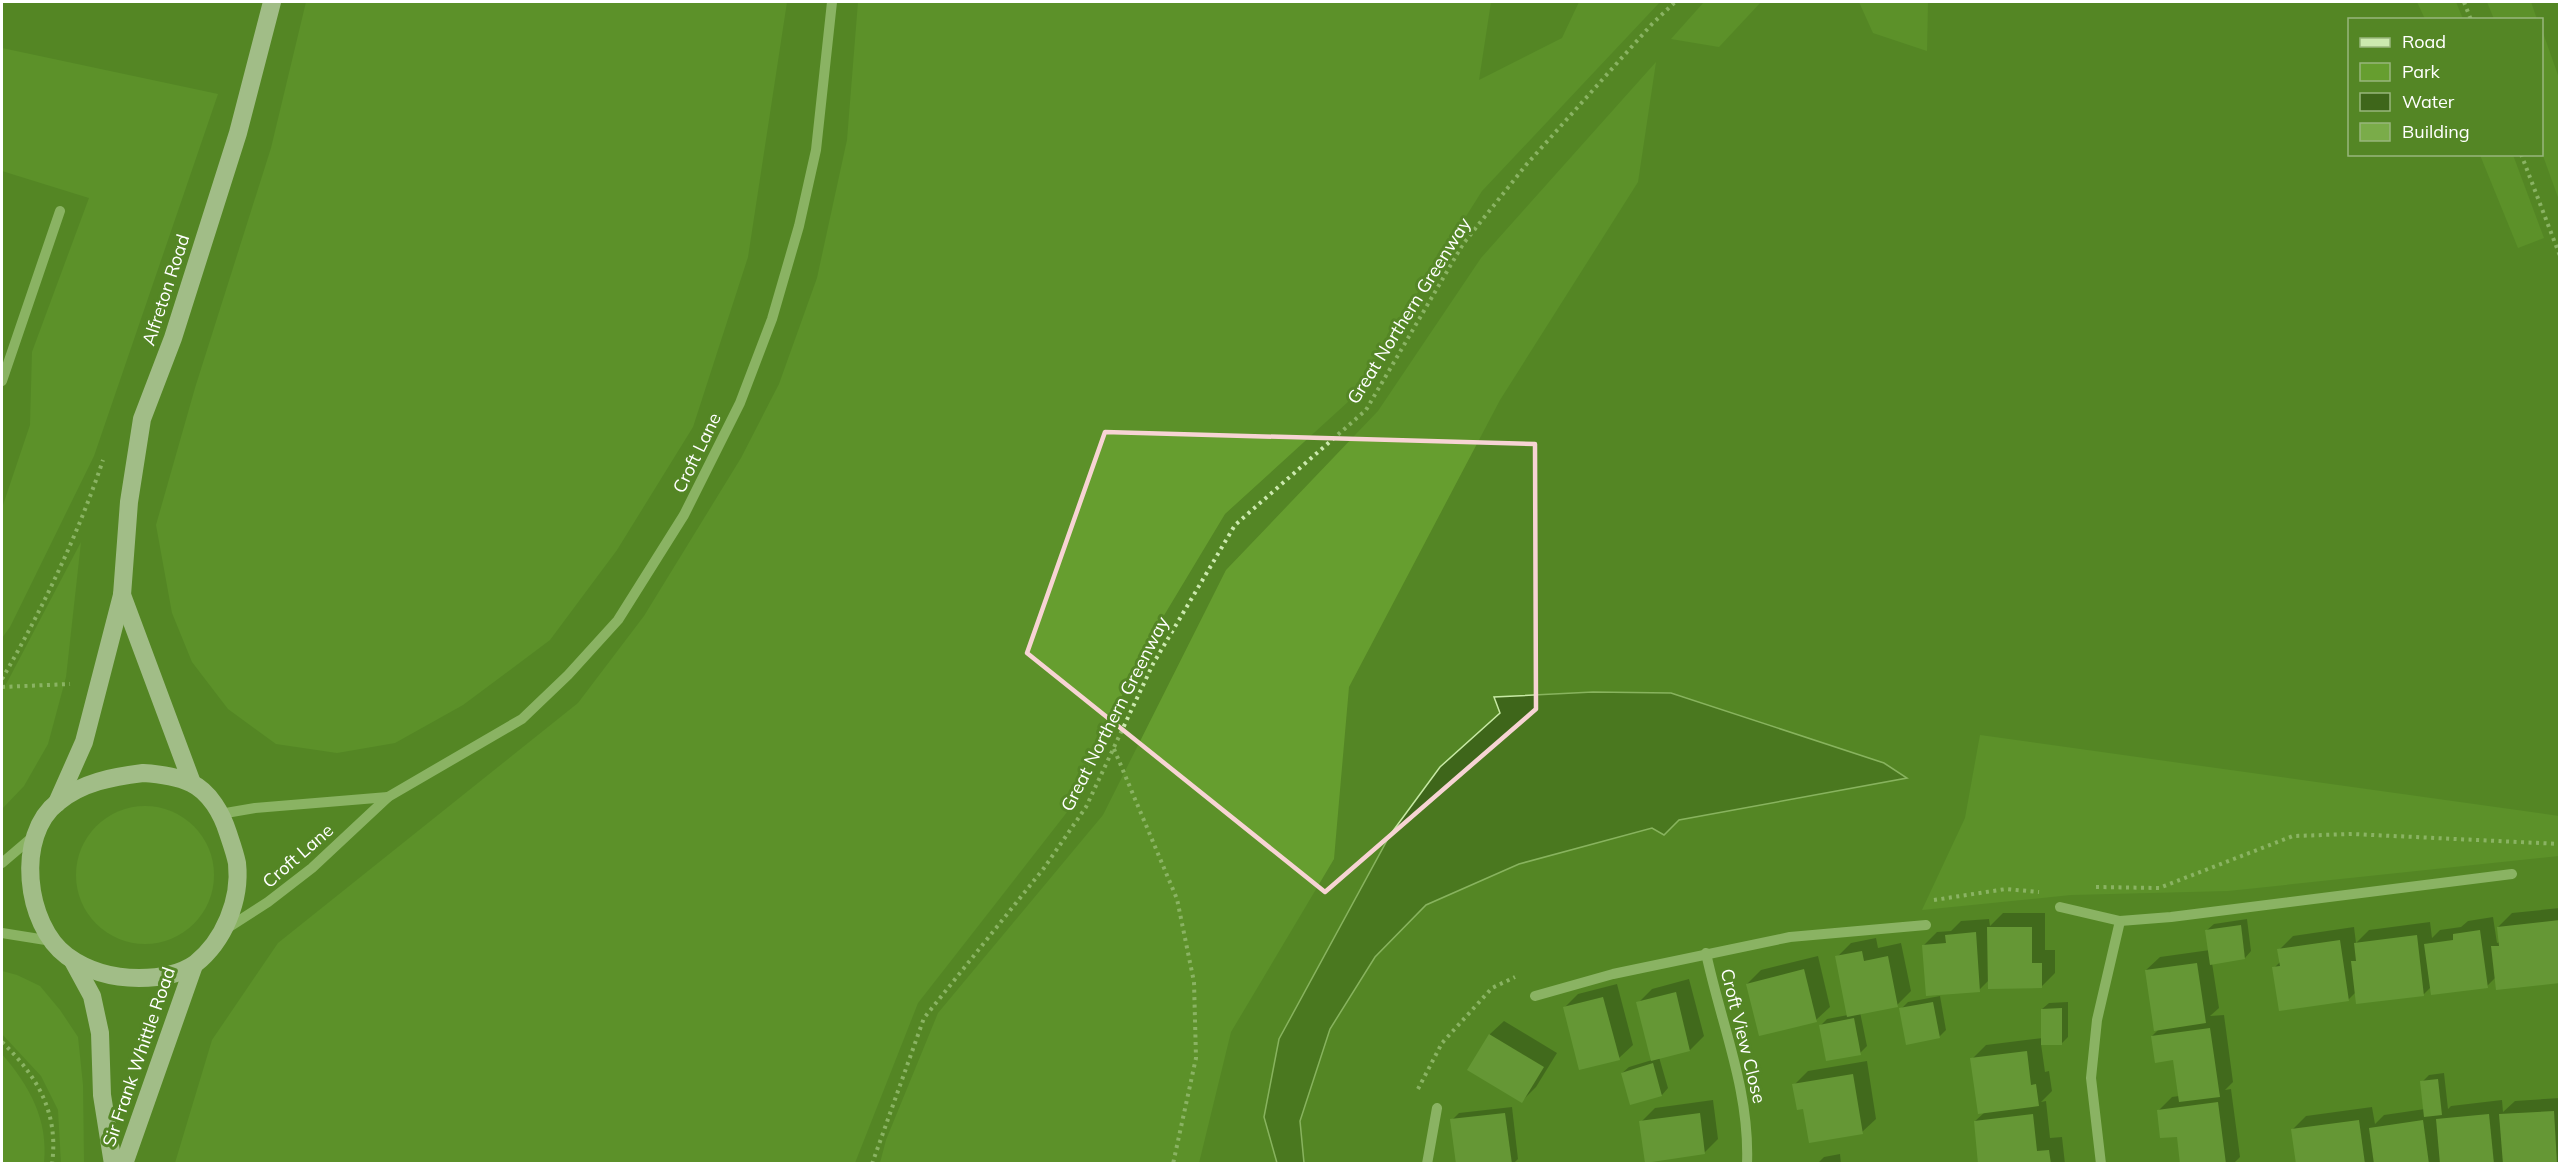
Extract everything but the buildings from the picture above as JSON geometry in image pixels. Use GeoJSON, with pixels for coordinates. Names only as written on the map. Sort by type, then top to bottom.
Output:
{"type":"FeatureCollection","features":[{"type":"Feature","properties":{"kind":"highway","name":"Alfreton Road"},"geometry":{"type":"LineString","coordinates":[[57,803],[84,742],[122,595],[129,502],[142,419],[172,338],[238,133],[272,2]]}},
{"type":"Feature","properties":{"kind":"highway","name":"Alfreton Road"},"geometry":{"type":"LineString","coordinates":[[122,595],[192,783]]}},
{"type":"Feature","properties":{"kind":"highway"},"geometry":{"type":"LineString","coordinates":[[143,773],[166,774],[192,783],[202,790],[220,814],[237,863],[237,885],[232,910],[223,931],[194,965],[156,978],[123,978],[96,973],[74,961],[52,941],[41,920],[30,884],[30,861],[38,833],[47,813],[57,803],[79,788],[97,781],[143,773]]}},
{"type":"Feature","properties":{"kind":"highway","name":"Sir Frank Whittle Road"},"geometry":{"type":"LineString","coordinates":[[74,961],[92,996],[100,1033],[102,1095],[113,1164]]}},
{"type":"Feature","properties":{"kind":"highway","name":"Sir Frank Whittle Road"},"geometry":{"type":"LineString","coordinates":[[124,1164],[194,965]]}},
{"type":"Feature","properties":{"kind":"street","name":"Croft Lane"},"geometry":{"type":"LineString","coordinates":[[223,931],[268,902],[303,875],[388,797],[522,719],[568,675],[618,620],[684,515],[740,403],[778,298],[799,226],[816,150],[832,2]]}},
{"type":"Feature","properties":{"kind":"street"},"geometry":{"type":"LineString","coordinates":[[2,381],[60,210]]}},
{"type":"Feature","properties":{"kind":"street","name":"Croft Lane"},"geometry":{"type":"LineString","coordinates":[[220,814],[255,808],[388,797]]}},
{"type":"Feature","properties":{"kind":"street"},"geometry":{"type":"LineString","coordinates":[[2,863],[38,833]]}},
{"type":"Feature","properties":{"kind":"street"},"geometry":{"type":"LineString","coordinates":[[2060,907],[2120,921],[2170,918],[2512,874]]}},
{"type":"Feature","properties":{"kind":"street"},"geometry":{"type":"LineString","coordinates":[[2101,1164],[2091,1078],[2097,1020],[2120,921]]}},
{"type":"Feature","properties":{"kind":"street","name":"Croft View Close"},"geometry":{"type":"LineString","coordinates":[[1535,996],[1613,974],[1790,937],[1926,925]]}},
{"type":"Feature","properties":{"kind":"street"},"geometry":{"type":"LineString","coordinates":[[2,933],[52,941]]}},
{"type":"Feature","properties":{"kind":"street","name":"Croft View Close"},"geometry":{"type":"LineString","coordinates":[[1706,953],[1737,1066],[1748,1132],[1747,1164]]}},
{"type":"Feature","properties":{"kind":"street"},"geometry":{"type":"LineString","coordinates":[[1426,1164],[1437,1108]]}},
{"type":"Feature","properties":{"kind":"path","name":"Great Northern Greenway"},"geometry":{"type":"LineString","coordinates":[[872,1164],[924,1018],[1044,868],[1086,807],[1153,664],[1234,525],[1366,410],[1463,244],[1526,165],[1652,24],[1676,2]]}},
{"type":"Feature","properties":{"kind":"path"},"geometry":{"type":"LineString","coordinates":[[2464,2],[2470,18]]}},
{"type":"Feature","properties":{"kind":"path"},"geometry":{"type":"LineString","coordinates":[[2522,156],[2559,256]]}},
{"type":"Feature","properties":{"kind":"path"},"geometry":{"type":"LineString","coordinates":[[2,679],[43,602],[89,502]]}},
{"type":"Feature","properties":{"kind":"path"},"geometry":{"type":"LineString","coordinates":[[2,687],[98,682]]}},
{"type":"Feature","properties":{"kind":"path"},"geometry":{"type":"LineString","coordinates":[[1113,748],[1178,899],[1194,982],[1197,1058],[1173,1164]]}},
{"type":"Feature","properties":{"kind":"path"},"geometry":{"type":"LineString","coordinates":[[2,1042],[39,1085],[52,1125],[52,1164]]}},
{"type":"Feature","properties":{"kind":"highlighted area"},"geometry":{"type":"Polygon","coordinates":[[[1105,432],[1535,444],[1536,709],[1325,892],[1027,653],[1105,432]]]}},
{"type":"Feature","properties":{"kind":"green space"},"geometry":{"type":"Polygon","coordinates":[[[306,2],[787,2],[748,257],[693,427],[617,550],[550,640],[463,705],[395,743],[337,753],[276,744],[228,709],[192,662],[172,613],[156,525],[195,388],[271,148],[306,2]]]}},
{"type":"Feature","properties":{"kind":"green space"},"geometry":{"type":"Polygon","coordinates":[[[858,2],[1491,2],[1479,80],[1562,38],[1579,2],[1660,2],[1482,191],[1349,401],[1225,514],[1142,652],[1071,807],[918,1003],[855,1163],[175,1163],[212,1040],[278,943],[578,703],[644,616],[741,458],[779,384],[817,278],[847,140],[858,2]]]}},
{"type":"Feature","properties":{"kind":"green space"},"geometry":{"type":"Polygon","coordinates":[[[1704,2],[1761,2],[1719,47],[1671,39],[1704,2]]]}},
{"type":"Feature","properties":{"kind":"green space"},"geometry":{"type":"Polygon","coordinates":[[[1859,2],[1928,2],[1927,51],[1873,33],[1859,2]]]}},
{"type":"Feature","properties":{"kind":"green space"},"geometry":{"type":"Polygon","coordinates":[[[2417,2],[2456,2],[2463,18],[2425,18],[2417,2]]]}},
{"type":"Feature","properties":{"kind":"green space"},"geometry":{"type":"Polygon","coordinates":[[[2487,2],[2531,2],[2537,18],[2494,18],[2487,2]]]}},
{"type":"Feature","properties":{"kind":"green space"},"geometry":{"type":"Polygon","coordinates":[[[2543,33],[2559,78],[2559,200],[2543,156],[2543,33]]]}},
{"type":"Feature","properties":{"kind":"green space"},"geometry":{"type":"Polygon","coordinates":[[[2,48],[218,94],[94,456],[10,627],[2,638],[2,508],[30,425],[32,352],[89,198],[2,171],[2,48]]]}},
{"type":"Feature","properties":{"kind":"green space"},"geometry":{"type":"Polygon","coordinates":[[[1656,62],[1638,182],[1500,400],[1349,687],[1334,859],[1231,1032],[1199,1163],[880,1163],[886,1140],[938,1013],[1103,815],[1226,570],[1378,411],[1481,258],[1656,62]]]}},
{"type":"Feature","properties":{"kind":"green space"},"geometry":{"type":"Polygon","coordinates":[[[2480,156],[2513,156],[2544,238],[2518,248],[2480,156]]]}},
{"type":"Feature","properties":{"kind":"green space"},"geometry":{"type":"Polygon","coordinates":[[[81,542],[66,677],[48,744],[24,786],[2,809],[2,692],[81,542]]]}},
{"type":"Feature","properties":{"kind":"green space"},"geometry":{"type":"Polygon","coordinates":[[[1980,735],[2559,816],[2559,856],[2228,891],[2071,895],[1922,910],[1965,818],[1980,735]]]}},
{"type":"Feature","properties":{"kind":"green space"},"geometry":{"type":"Polygon","coordinates":[[[145,806],[171,811],[194,826],[209,849],[214,875],[209,901],[194,924],[171,939],[145,944],[119,939],[96,924],[81,901],[76,875],[81,849],[96,826],[119,811],[145,806]]]}},
{"type":"Feature","properties":{"kind":"green space"},"geometry":{"type":"Polygon","coordinates":[[[2,971],[40,986],[78,1037],[83,1085],[84,1163],[61,1163],[58,1110],[41,1076],[2,1034],[2,971]]]}},
{"type":"Feature","properties":{"kind":"green space"},"geometry":{"type":"Polygon","coordinates":[[[2,1054],[29,1091],[35,1104],[43,1132],[44,1163],[2,1163],[2,1054]]]}},
{"type":"Feature","properties":{"kind":"water"},"geometry":{"type":"Polygon","coordinates":[[[1593,692],[1671,693],[1884,763],[1907,778],[1679,820],[1664,835],[1652,828],[1519,864],[1426,905],[1375,957],[1330,1029],[1300,1121],[1304,1163],[1277,1163],[1264,1117],[1279,1039],[1390,835],[1440,767],[1500,713],[1494,697],[1593,692]]]}}]}
